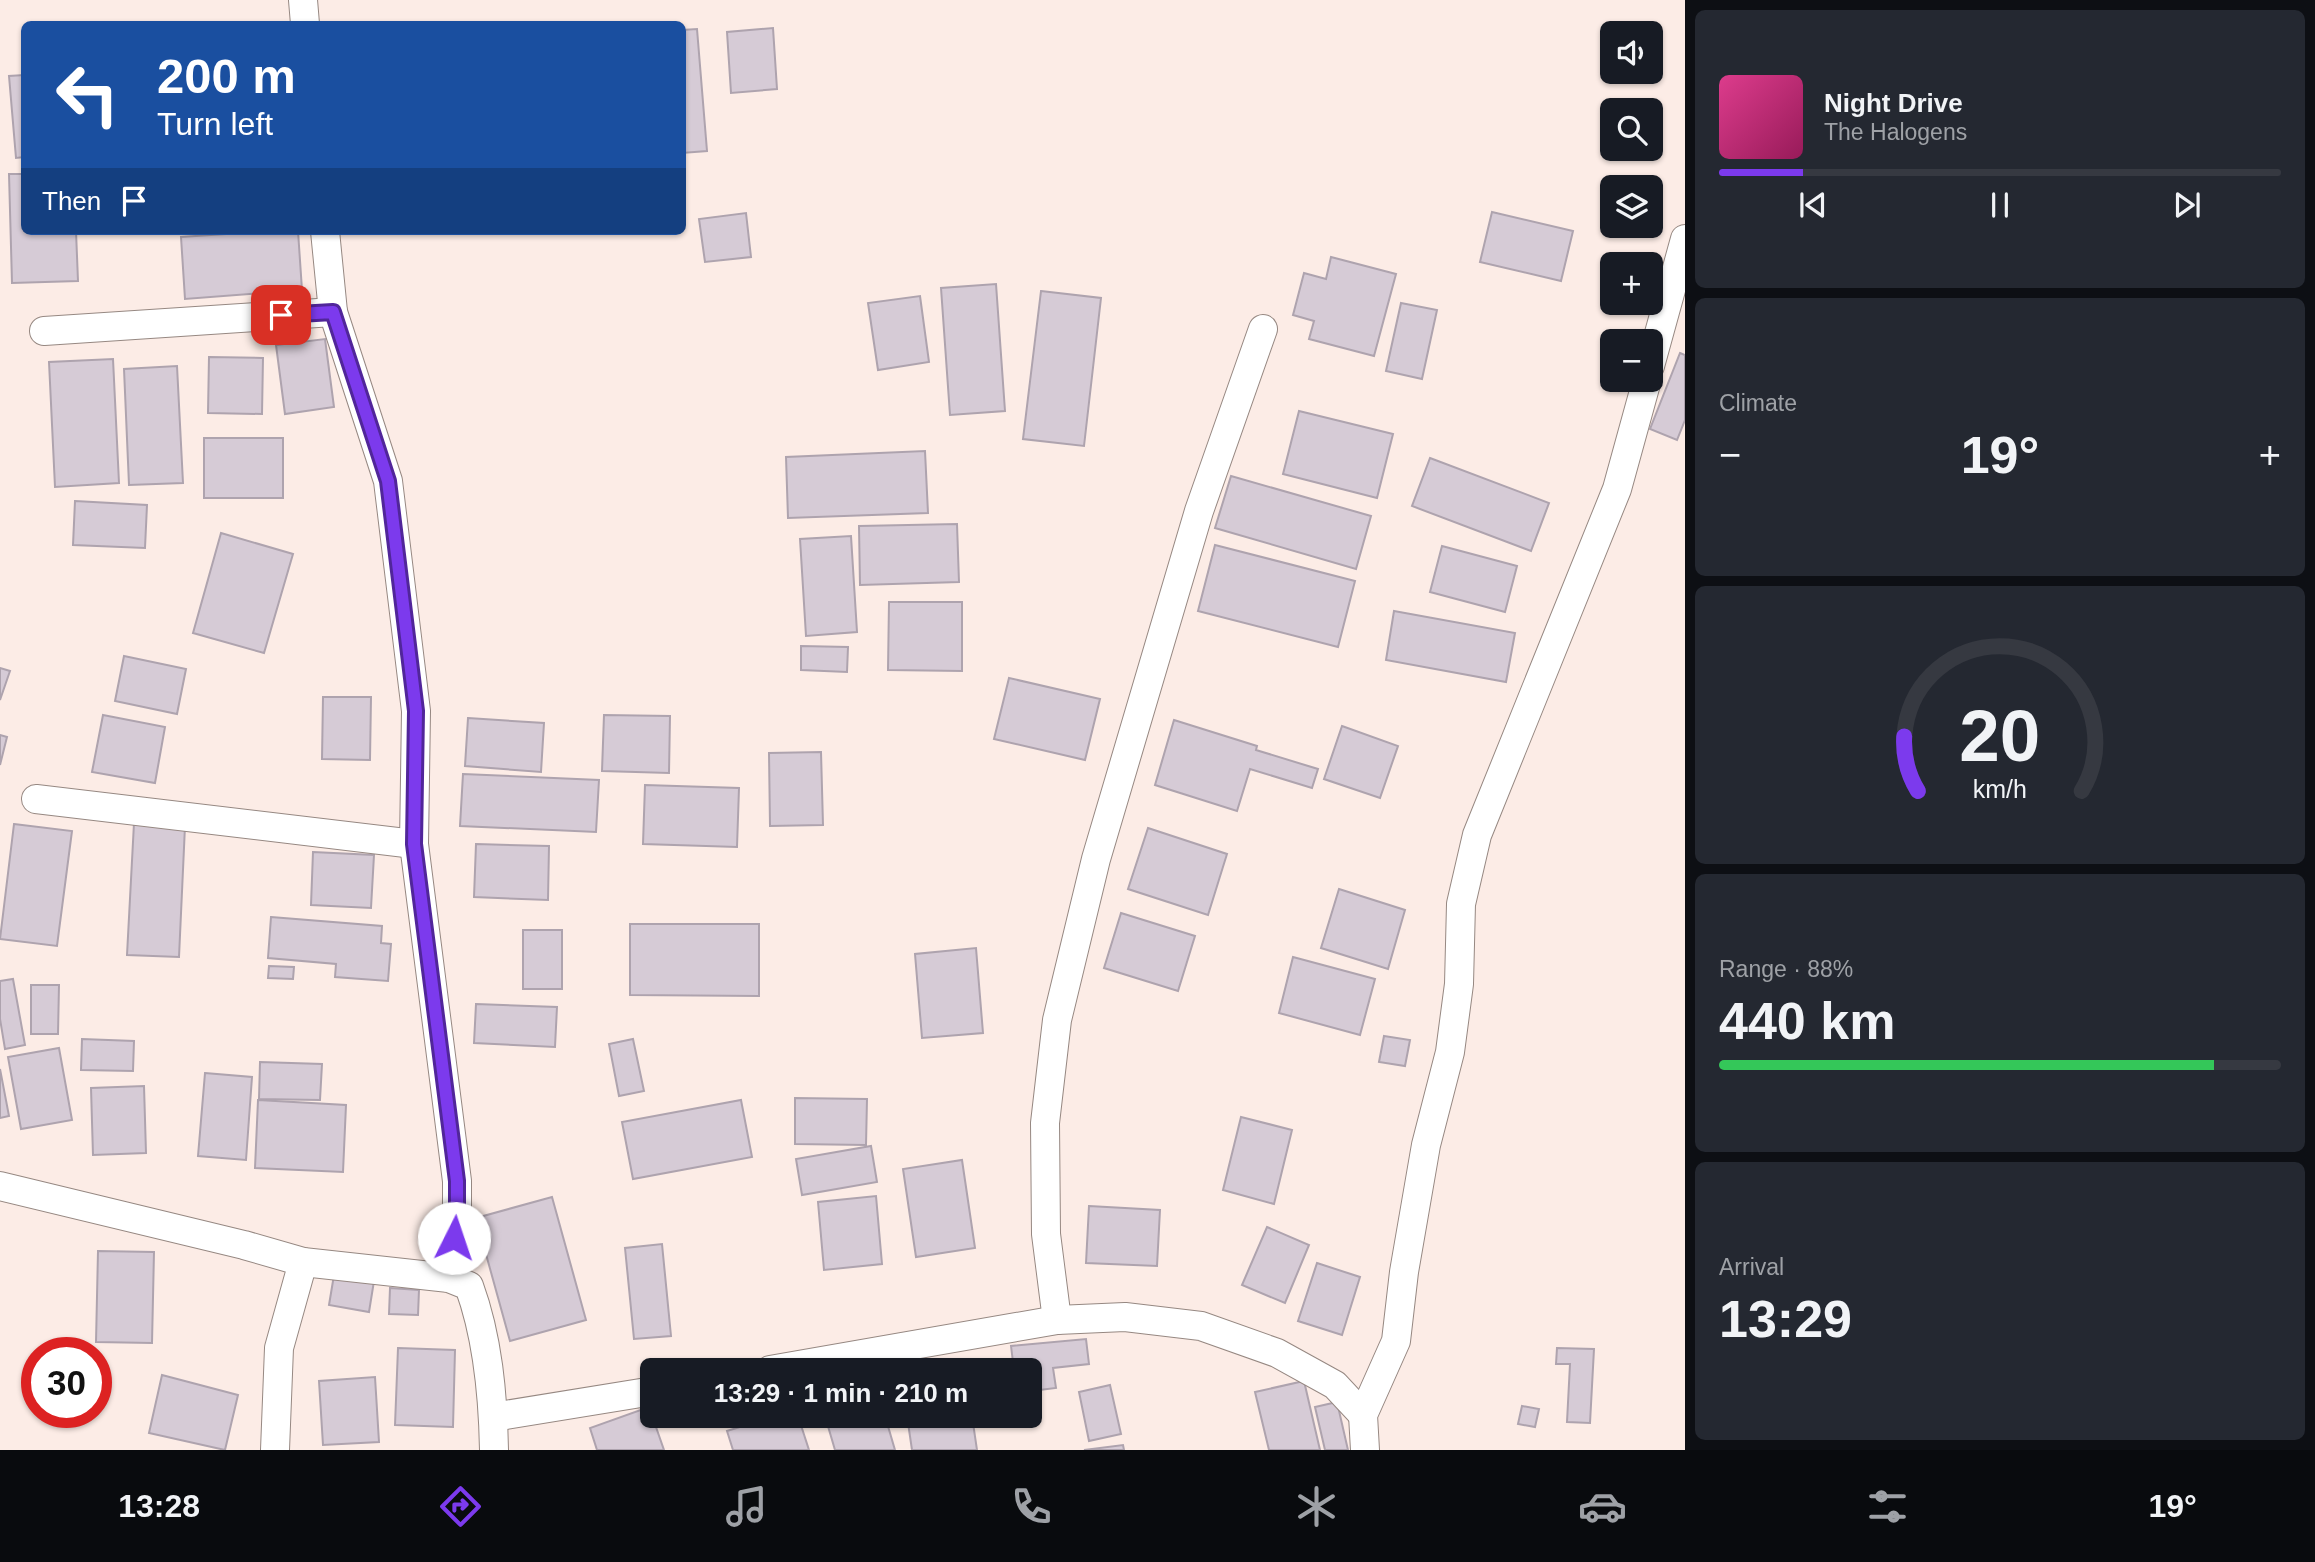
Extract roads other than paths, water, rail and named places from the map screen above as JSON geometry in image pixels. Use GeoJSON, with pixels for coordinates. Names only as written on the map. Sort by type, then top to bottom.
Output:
{"type":"FeatureCollection","features":[{"type":"Feature","properties":{"kind":"street"},"geometry":{"type":"LineString","coordinates":[[303,0],[305,21]]}},
{"type":"Feature","properties":{"kind":"street"},"geometry":{"type":"LineString","coordinates":[[325,235],[333,312],[388,481],[416,711],[414,844],[457,1181],[457,1218],[449,1278]]}},
{"type":"Feature","properties":{"kind":"street"},"geometry":{"type":"LineString","coordinates":[[1660,329],[1685,239]]}},
{"type":"Feature","properties":{"kind":"street"},"geometry":{"type":"LineString","coordinates":[[44,331],[333,312]]}},
{"type":"Feature","properties":{"kind":"street"},"geometry":{"type":"LineString","coordinates":[[1057,1320],[1046,1234],[1045,1123],[1057,1020],[1096,859],[1195,524],[1262,329]]}},
{"type":"Feature","properties":{"kind":"street"},"geometry":{"type":"LineString","coordinates":[[1365,1450],[1363,1415],[1396,1341],[1404,1272],[1426,1145],[1450,1052],[1460,984],[1461,904],[1477,835],[1617,489],[1644,392]]}},
{"type":"Feature","properties":{"kind":"street"},"geometry":{"type":"LineString","coordinates":[[36,799],[414,844]]}},
{"type":"Feature","properties":{"kind":"street"},"geometry":{"type":"LineString","coordinates":[[0,1186],[244,1245],[303,1262],[449,1278],[469,1286],[481,1319],[493,1417],[494,1450]]}},
{"type":"Feature","properties":{"kind":"street"},"geometry":{"type":"LineString","coordinates":[[275,1450],[279,1348],[303,1262]]}},
{"type":"Feature","properties":{"kind":"street"},"geometry":{"type":"LineString","coordinates":[[839,1358],[1057,1320],[1125,1317],[1201,1326],[1277,1353],[1335,1385],[1363,1415]]}},
{"type":"Feature","properties":{"kind":"street"},"geometry":{"type":"LineString","coordinates":[[493,1417],[640,1393]]}}]}
